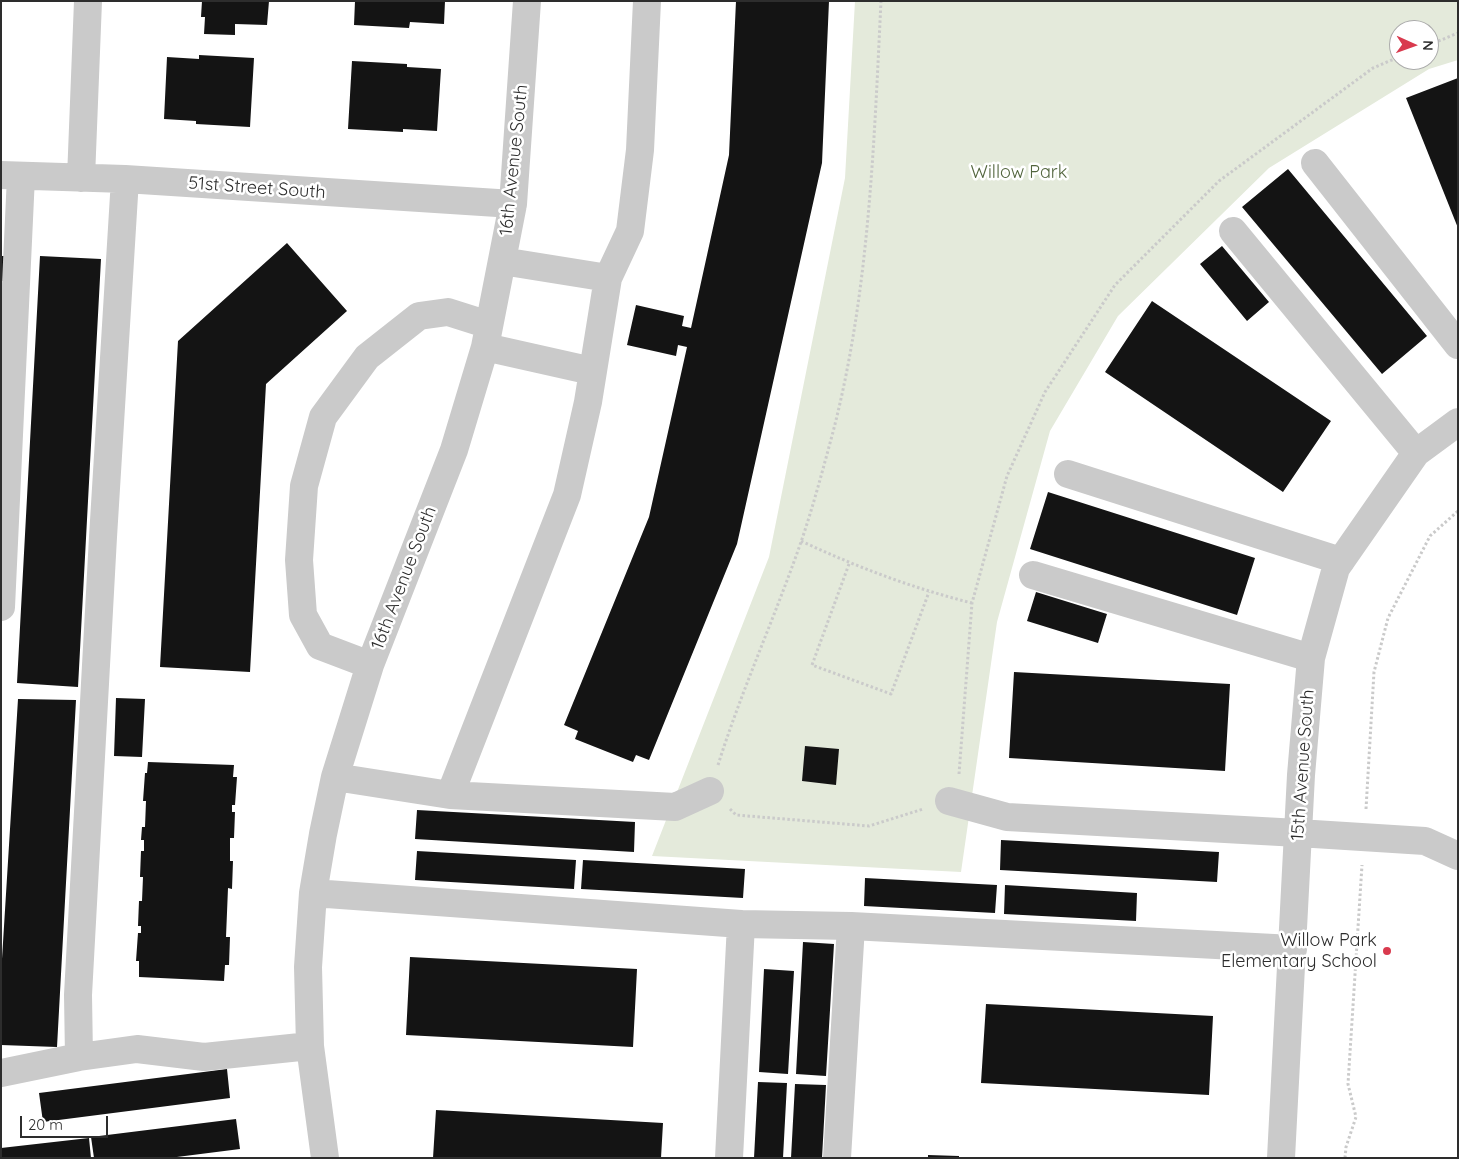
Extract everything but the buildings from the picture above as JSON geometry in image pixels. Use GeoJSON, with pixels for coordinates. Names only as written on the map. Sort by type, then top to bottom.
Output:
{"type":"FeatureCollection","features":[{"type":"Feature","properties":{"kind":"street"},"geometry":{"type":"LineString","coordinates":[[81,178],[88,1]]}},
{"type":"Feature","properties":{"kind":"street","name":"16th Avenue South"},"geometry":{"type":"LineString","coordinates":[[325,1158],[310,1046],[308,968],[313,893],[323,834],[335,777],[370,665],[454,450],[487,336],[513,204],[527,1]]}},
{"type":"Feature","properties":{"kind":"street"},"geometry":{"type":"LineString","coordinates":[[450,795],[567,495],[588,402],[608,278],[630,231],[640,150],[647,1]]}},
{"type":"Feature","properties":{"kind":"street"},"geometry":{"type":"LineString","coordinates":[[1315,163],[1458,345]]}},
{"type":"Feature","properties":{"kind":"street"},"geometry":{"type":"LineString","coordinates":[[1,607],[11,176]]}},
{"type":"Feature","properties":{"kind":"street","name":"51st Street South"},"geometry":{"type":"LineString","coordinates":[[11,176],[125,179],[513,204]]}},
{"type":"Feature","properties":{"kind":"street"},"geometry":{"type":"LineString","coordinates":[[79,1057],[78,995],[102,537],[125,179]]}},
{"type":"Feature","properties":{"kind":"street"},"geometry":{"type":"LineString","coordinates":[[1233,231],[1416,453]]}},
{"type":"Feature","properties":{"kind":"street"},"geometry":{"type":"LineString","coordinates":[[502,261],[608,278]]}},
{"type":"Feature","properties":{"kind":"street"},"geometry":{"type":"LineString","coordinates":[[370,665],[320,646],[303,616],[299,560],[304,486],[323,417],[367,357],[419,316],[448,312],[487,336],[592,371]]}},
{"type":"Feature","properties":{"kind":"street","name":"15th Avenue South"},"geometry":{"type":"LineString","coordinates":[[1281,1158],[1301,776],[1311,658],[1336,568],[1416,453],[1458,422]]}},
{"type":"Feature","properties":{"kind":"street"},"geometry":{"type":"LineString","coordinates":[[1068,474],[1341,560]]}},
{"type":"Feature","properties":{"kind":"street"},"geometry":{"type":"LineString","coordinates":[[1033,575],[1311,658]]}},
{"type":"Feature","properties":{"kind":"street"},"geometry":{"type":"LineString","coordinates":[[335,777],[450,795],[675,806],[710,791]]}},
{"type":"Feature","properties":{"kind":"street"},"geometry":{"type":"LineString","coordinates":[[949,801],[1007,817],[1425,841],[1458,856]]}},
{"type":"Feature","properties":{"kind":"street"},"geometry":{"type":"LineString","coordinates":[[313,893],[741,924],[851,926],[1293,949]]}},
{"type":"Feature","properties":{"kind":"street"},"geometry":{"type":"LineString","coordinates":[[729,1158],[741,924]]}},
{"type":"Feature","properties":{"kind":"street"},"geometry":{"type":"LineString","coordinates":[[837,1158],[851,926]]}},
{"type":"Feature","properties":{"kind":"street"},"geometry":{"type":"LineString","coordinates":[[1,1073],[79,1057],[137,1049],[204,1057],[310,1046]]}},
{"type":"Feature","properties":{"kind":"path"},"geometry":{"type":"LineString","coordinates":[[881,1],[873,162],[857,315],[833,431],[801,541],[731,725],[710,791],[736,815],[869,826],[949,801],[959,776],[972,603],[1007,476],[1045,392],[1115,285],[1219,181],[1373,68],[1389,61]]}},
{"type":"Feature","properties":{"kind":"path"},"geometry":{"type":"LineString","coordinates":[[1439,41],[1458,33]]}},
{"type":"Feature","properties":{"kind":"path"},"geometry":{"type":"LineString","coordinates":[[1366,811],[1374,672],[1388,618],[1430,536],[1458,511]]}},
{"type":"Feature","properties":{"kind":"path"},"geometry":{"type":"LineString","coordinates":[[801,541],[849,564],[929,592],[972,603]]}},
{"type":"Feature","properties":{"kind":"path"},"geometry":{"type":"LineString","coordinates":[[849,564],[812,665],[891,694],[929,592]]}},
{"type":"Feature","properties":{"kind":"path"},"geometry":{"type":"LineString","coordinates":[[1345,1158],[1346,1147],[1356,1116],[1348,1084],[1362,856]]}},
{"type":"Feature","properties":{"kind":"green space","name":"Willow Park"},"geometry":{"type":"Polygon","coordinates":[[[855,1],[1458,1],[1458,60],[1439,66],[1439,20],[1389,20],[1389,70],[1427,70],[1269,168],[1118,316],[1050,431],[997,622],[961,872],[652,856],[769,557],[845,178],[855,1]]]}},
{"type":"Feature","properties":{"kind":"place","name":"Willow Park Elementary School"},"geometry":{"type":"Point","coordinates":[1387,951]}}]}
